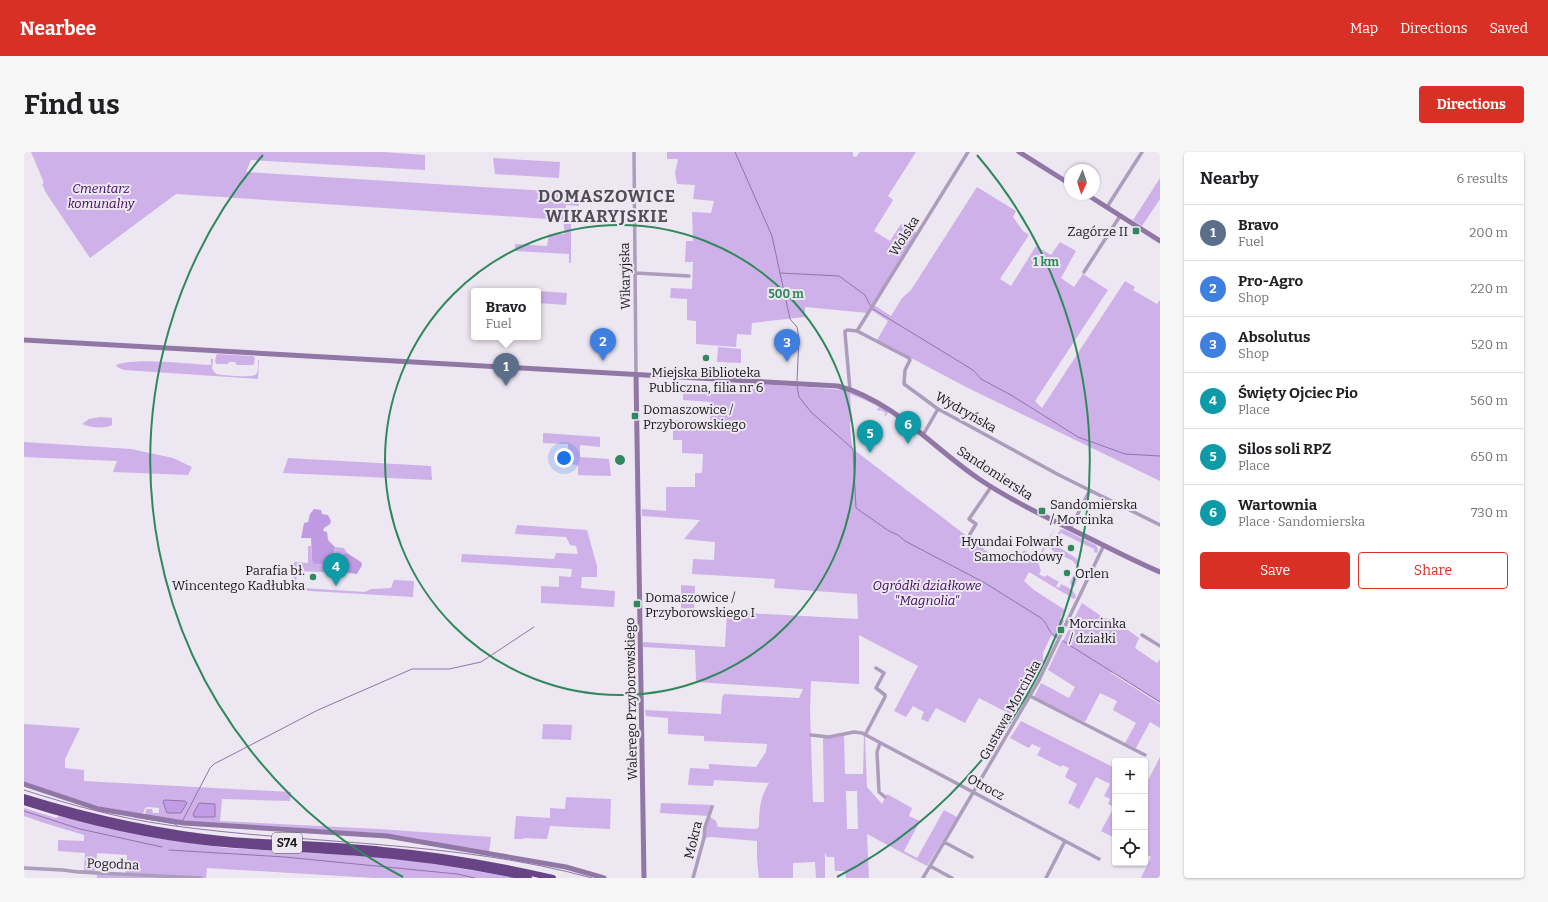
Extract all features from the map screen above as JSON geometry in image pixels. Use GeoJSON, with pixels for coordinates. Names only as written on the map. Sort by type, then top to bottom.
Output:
{"type":"FeatureCollection","features":[{"type":"Feature","properties":{"kind":"highway","name":"S74"},"geometry":{"type":"LineString","coordinates":[[24,797],[99,818],[171,832],[232,840],[339,846],[405,852],[482,863],[553,878]]}},
{"type":"Feature","properties":{"kind":"highway","name":"S74"},"geometry":{"type":"LineString","coordinates":[[24,802],[98,823],[181,839],[238,845],[328,850],[396,856],[453,864],[530,878]]}},
{"type":"Feature","properties":{"kind":"street","name":"Wikaryjska"},"geometry":{"type":"LineString","coordinates":[[634,152],[636,375]]}},
{"type":"Feature","properties":{"kind":"street","name":"Wolska"},"geometry":{"type":"LineString","coordinates":[[857,331],[968,152]]}},
{"type":"Feature","properties":{"kind":"street"},"geometry":{"type":"LineString","coordinates":[[1019,152],[1064,180]]}},
{"type":"Feature","properties":{"kind":"street"},"geometry":{"type":"LineString","coordinates":[[1107,207],[1142,152]]}},
{"type":"Feature","properties":{"kind":"street"},"geometry":{"type":"LineString","coordinates":[[1096,200],[1160,241]]}},
{"type":"Feature","properties":{"kind":"street"},"geometry":{"type":"LineString","coordinates":[[1084,272],[1120,216]]}},
{"type":"Feature","properties":{"kind":"street"},"geometry":{"type":"LineString","coordinates":[[635,273],[689,276]]}},
{"type":"Feature","properties":{"kind":"street"},"geometry":{"type":"LineString","coordinates":[[849,390],[845,334],[848,330],[857,331]]}},
{"type":"Feature","properties":{"kind":"street","name":"Wydryńska"},"geometry":{"type":"LineString","coordinates":[[857,331],[909,358],[910,360],[905,370],[904,384],[938,409],[1090,490],[1160,525]]}},
{"type":"Feature","properties":{"kind":"street","name":"Sandomierska"},"geometry":{"type":"LineString","coordinates":[[24,340],[826,385],[849,390],[882,405],[954,461],[991,487],[1070,529],[1160,572]]}},
{"type":"Feature","properties":{"kind":"street","name":"Walerego Przyborowskiego"},"geometry":{"type":"LineString","coordinates":[[636,375],[644,878]]}},
{"type":"Feature","properties":{"kind":"street"},"geometry":{"type":"LineString","coordinates":[[922,436],[938,409]]}},
{"type":"Feature","properties":{"kind":"street"},"geometry":{"type":"LineString","coordinates":[[970,534],[976,524],[969,519],[991,487]]}},
{"type":"Feature","properties":{"kind":"street"},"geometry":{"type":"LineString","coordinates":[[1070,529],[1090,490]]}},
{"type":"Feature","properties":{"kind":"street","name":"Gustawa Morcinka"},"geometry":{"type":"LineString","coordinates":[[923,878],[1043,673],[1104,545]]}},
{"type":"Feature","properties":{"kind":"street"},"geometry":{"type":"LineString","coordinates":[[1142,635],[1160,646]]}},
{"type":"Feature","properties":{"kind":"street"},"geometry":{"type":"LineString","coordinates":[[812,735],[829,737],[854,732],[864,734],[885,697],[885,695],[876,688],[884,672],[876,668]]}},
{"type":"Feature","properties":{"kind":"street"},"geometry":{"type":"LineString","coordinates":[[1030,696],[1145,755]]}},
{"type":"Feature","properties":{"kind":"street","name":"Otrocz"},"geometry":{"type":"LineString","coordinates":[[864,734],[1099,859]]}},
{"type":"Feature","properties":{"kind":"street"},"geometry":{"type":"LineString","coordinates":[[880,742],[877,752],[879,792],[885,796]]}},
{"type":"Feature","properties":{"kind":"street"},"geometry":{"type":"LineString","coordinates":[[24,784],[99,809],[162,820],[184,823],[387,836],[566,867],[604,878]]}},
{"type":"Feature","properties":{"kind":"street","name":"Mokra"},"geometry":{"type":"LineString","coordinates":[[693,878],[704,838],[705,827],[712,807]]}},
{"type":"Feature","properties":{"kind":"street"},"geometry":{"type":"LineString","coordinates":[[1046,878],[1065,841]]}},
{"type":"Feature","properties":{"kind":"street"},"geometry":{"type":"LineString","coordinates":[[944,842],[972,857]]}},
{"type":"Feature","properties":{"kind":"street"},"geometry":{"type":"LineString","coordinates":[[930,866],[952,878]]}},
{"type":"Feature","properties":{"kind":"street","name":"Pogodna"},"geometry":{"type":"LineString","coordinates":[[24,868],[202,878]]}},
{"type":"Feature","properties":{"kind":"green space","name":"Cmentarz komunalny"},"geometry":{"type":"Polygon","coordinates":[[[31,152],[384,152],[425,155],[425,170],[251,160],[246,172],[578,193],[579,206],[566,205],[565,220],[571,221],[571,263],[569,263],[569,254],[515,251],[515,244],[547,246],[549,234],[565,234],[563,220],[176,194],[90,258],[46,193],[42,184],[44,183],[31,152]]]}},
{"type":"Feature","properties":{"kind":"green space"},"geometry":{"type":"Polygon","coordinates":[[[667,152],[853,152],[853,156],[856,157],[860,152],[916,152],[888,196],[893,200],[874,231],[890,241],[901,224],[917,233],[868,313],[805,307],[805,317],[752,323],[751,335],[737,334],[736,347],[696,344],[696,321],[687,320],[687,299],[670,298],[671,288],[692,289],[693,262],[685,262],[686,241],[693,241],[692,212],[711,213],[714,201],[693,199],[695,185],[677,184],[675,173],[678,159],[667,159],[667,152]]]}},
{"type":"Feature","properties":{"kind":"green space"},"geometry":{"type":"Polygon","coordinates":[[[493,158],[560,162],[559,178],[495,174],[493,158]]]}},
{"type":"Feature","properties":{"kind":"green space"},"geometry":{"type":"Polygon","coordinates":[[[1160,178],[1160,199],[1142,226],[1133,220],[1160,178]]]}},
{"type":"Feature","properties":{"kind":"green space"},"geometry":{"type":"Polygon","coordinates":[[[977,187],[1016,211],[1013,217],[1023,231],[1029,235],[1000,279],[1011,286],[1036,246],[1051,255],[1060,242],[1076,251],[1061,278],[1074,287],[1083,274],[1108,290],[1035,401],[1042,408],[1125,281],[1135,287],[1133,290],[1157,304],[1160,300],[1160,481],[968,388],[877,340],[888,321],[871,310],[874,305],[891,316],[902,298],[911,290],[977,187]]]}},
{"type":"Feature","properties":{"kind":"green space"},"geometry":{"type":"Polygon","coordinates":[[[541,291],[567,293],[566,305],[541,303],[541,291]]]}},
{"type":"Feature","properties":{"kind":"green space"},"geometry":{"type":"Polygon","coordinates":[[[718,347],[741,349],[741,363],[717,362],[718,347]]]}},
{"type":"Feature","properties":{"kind":"green space"},"geometry":{"type":"Polygon","coordinates":[[[217,354],[253,356],[255,358],[254,364],[237,365],[235,362],[229,362],[228,364],[217,364],[215,362],[217,354]]]}},
{"type":"Feature","properties":{"kind":"green space"},"geometry":{"type":"Polygon","coordinates":[[[211,359],[213,359],[212,369],[216,374],[230,376],[255,375],[259,360],[258,379],[124,370],[116,365],[136,361],[149,361],[211,365],[211,359]]]}},
{"type":"Feature","properties":{"kind":"green space","name":"Ogródki działkowe \"Magnolia\""},"geometry":{"type":"Polygon","coordinates":[[[744,383],[843,390],[870,401],[888,412],[886,416],[884,415],[886,413],[877,410],[879,407],[850,394],[852,421],[850,422],[853,449],[998,560],[1003,555],[1013,559],[1017,551],[1022,553],[1024,550],[1037,558],[1055,528],[1038,562],[1041,571],[1039,573],[1045,577],[1047,575],[1059,582],[1056,586],[1059,588],[1061,584],[1070,589],[1074,592],[1076,597],[1074,599],[1029,572],[1024,581],[1034,590],[1065,610],[1060,618],[1064,621],[1057,638],[1051,636],[1043,653],[1043,664],[1041,668],[1035,667],[1010,714],[979,698],[965,723],[936,708],[928,722],[921,719],[924,712],[913,706],[906,717],[894,711],[918,666],[859,635],[859,684],[811,681],[810,710],[813,802],[824,802],[823,737],[834,738],[844,735],[845,774],[863,774],[864,736],[867,787],[882,804],[887,794],[912,808],[909,816],[920,821],[904,851],[917,858],[944,810],[957,817],[927,866],[867,834],[869,878],[846,878],[845,871],[835,871],[834,857],[827,857],[825,853],[825,878],[816,878],[815,862],[793,863],[793,878],[759,878],[757,841],[711,837],[704,838],[709,816],[716,821],[718,827],[756,829],[759,827],[761,804],[769,783],[714,780],[713,786],[688,785],[690,768],[709,769],[709,764],[756,767],[766,752],[767,744],[704,741],[704,736],[668,734],[668,718],[646,716],[645,710],[721,714],[722,698],[724,694],[799,698],[803,689],[696,682],[695,650],[643,647],[643,642],[725,647],[727,612],[858,619],[857,594],[774,588],[775,579],[692,574],[693,559],[714,560],[715,542],[684,539],[700,520],[642,516],[642,509],[666,511],[666,487],[695,487],[695,473],[702,473],[703,454],[682,453],[682,440],[673,440],[673,420],[710,422],[711,402],[683,400],[683,389],[743,391],[744,383]],[[846,791],[847,829],[858,829],[857,791],[846,791]]]}},
{"type":"Feature","properties":{"kind":"green space"},"geometry":{"type":"Polygon","coordinates":[[[100,417],[112,418],[112,425],[97,428],[82,424],[89,419],[100,417]]]}},
{"type":"Feature","properties":{"kind":"green space"},"geometry":{"type":"Polygon","coordinates":[[[543,433],[600,437],[600,447],[580,445],[580,457],[609,459],[611,476],[578,475],[578,465],[568,464],[568,444],[543,443],[543,433]]]}},
{"type":"Feature","properties":{"kind":"green space"},"geometry":{"type":"Polygon","coordinates":[[[24,442],[131,449],[173,458],[192,467],[188,475],[113,472],[117,461],[24,457],[24,442]]]}},
{"type":"Feature","properties":{"kind":"green space"},"geometry":{"type":"Polygon","coordinates":[[[288,458],[431,466],[432,480],[283,473],[288,458]]]}},
{"type":"Feature","properties":{"kind":"green space"},"geometry":{"type":"Polygon","coordinates":[[[517,525],[587,530],[597,566],[597,577],[582,577],[581,588],[615,591],[614,607],[541,603],[541,586],[559,587],[559,576],[571,577],[572,569],[461,562],[462,554],[554,559],[556,553],[578,554],[576,546],[570,545],[566,537],[515,534],[517,525]]]}},
{"type":"Feature","properties":{"kind":"green space"},"geometry":{"type":"Polygon","coordinates":[[[1061,529],[1096,545],[1098,549],[1097,553],[1094,552],[1094,549],[1061,533],[1059,535],[1058,533],[1061,529]]]}},
{"type":"Feature","properties":{"kind":"green space"},"geometry":{"type":"Polygon","coordinates":[[[1052,543],[1076,558],[1079,562],[1077,580],[1074,587],[1070,582],[1077,566],[1073,561],[1053,551],[1051,548],[1052,543]]]}},
{"type":"Feature","properties":{"kind":"green space"},"geometry":{"type":"Polygon","coordinates":[[[308,546],[311,546],[312,559],[334,558],[335,547],[344,548],[347,553],[344,554],[349,573],[297,571],[296,583],[297,585],[302,585],[303,588],[365,592],[371,589],[391,588],[394,580],[414,581],[413,597],[293,590],[294,562],[308,563],[308,546]]]}},
{"type":"Feature","properties":{"kind":"green space"},"geometry":{"type":"Polygon","coordinates":[[[681,585],[695,586],[694,610],[681,610],[681,585]]]}},
{"type":"Feature","properties":{"kind":"green space"},"geometry":{"type":"Polygon","coordinates":[[[1082,603],[1104,618],[1114,620],[1139,638],[1135,648],[1157,663],[1160,659],[1160,703],[1112,672],[1111,673],[1160,704],[1160,728],[1150,722],[1136,748],[1125,743],[1136,723],[1113,710],[1117,701],[1100,693],[1085,722],[1034,697],[1041,683],[1069,698],[1075,687],[1048,670],[1082,603]]]}},
{"type":"Feature","properties":{"kind":"green space"},"geometry":{"type":"Polygon","coordinates":[[[1021,721],[1112,766],[1112,806],[1108,804],[1110,799],[1104,796],[1110,784],[1096,777],[1079,809],[1068,803],[1077,784],[1065,777],[1069,768],[1062,765],[1061,767],[1037,755],[1041,748],[1032,744],[1029,748],[1010,738],[1021,721]]]}},
{"type":"Feature","properties":{"kind":"green space"},"geometry":{"type":"Polygon","coordinates":[[[24,724],[80,728],[65,759],[65,768],[84,770],[84,781],[291,792],[290,801],[222,799],[220,821],[379,829],[491,837],[489,852],[393,835],[177,821],[145,815],[146,809],[152,809],[153,813],[159,813],[159,808],[145,808],[143,814],[101,807],[24,782],[24,724]]]}},
{"type":"Feature","properties":{"kind":"green space"},"geometry":{"type":"Polygon","coordinates":[[[543,724],[572,725],[571,740],[542,739],[543,724]]]}},
{"type":"Feature","properties":{"kind":"green space"},"geometry":{"type":"Polygon","coordinates":[[[1160,757],[1160,878],[1141,878],[1151,857],[1148,856],[1148,780],[1160,757]]]}},
{"type":"Feature","properties":{"kind":"green space"},"geometry":{"type":"Polygon","coordinates":[[[566,797],[611,799],[610,829],[550,826],[547,839],[514,839],[516,816],[550,818],[550,808],[565,809],[566,797]]]}},
{"type":"Feature","properties":{"kind":"green space"},"geometry":{"type":"Polygon","coordinates":[[[661,803],[714,805],[709,816],[660,813],[661,803]]]}},
{"type":"Feature","properties":{"kind":"green space"},"geometry":{"type":"Polygon","coordinates":[[[24,808],[56,818],[59,816],[162,839],[226,848],[365,856],[421,862],[517,878],[374,878],[207,868],[206,878],[204,878],[126,873],[127,855],[97,853],[95,872],[187,878],[97,878],[97,875],[73,870],[84,870],[85,853],[58,851],[58,840],[84,841],[84,835],[24,816],[24,808]]]}},
{"type":"Feature","properties":{"kind":"green space"},"geometry":{"type":"Polygon","coordinates":[[[1112,811],[1112,836],[1101,831],[1112,811]]]}},
{"type":"Feature","properties":{"kind":"shaded area"},"geometry":{"type":"Polygon","coordinates":[[[314,509],[321,510],[322,514],[328,515],[331,521],[323,531],[327,532],[328,540],[335,547],[332,563],[314,564],[312,559],[311,538],[301,538],[304,523],[308,522],[310,514],[314,509]]]}},
{"type":"Feature","properties":{"kind":"shaded area"},"geometry":{"type":"Polygon","coordinates":[[[347,553],[361,562],[362,565],[357,574],[349,573],[344,558],[344,554],[347,553]]]}},
{"type":"Feature","properties":{"kind":"shaded area"},"geometry":{"type":"Polygon","coordinates":[[[164,800],[185,801],[187,803],[181,813],[167,813],[163,802],[164,800]]]}},
{"type":"Feature","properties":{"kind":"shaded area"},"geometry":{"type":"Polygon","coordinates":[[[199,803],[215,804],[215,817],[194,817],[193,814],[199,803]]]}},
{"type":"Feature","properties":{"kind":"waterway"},"geometry":{"type":"LineString","coordinates":[[735,152],[772,236],[790,319],[797,327],[799,338],[797,381]]}},
{"type":"Feature","properties":{"kind":"waterway"},"geometry":{"type":"LineString","coordinates":[[780,273],[839,276],[865,295],[871,307]]}},
{"type":"Feature","properties":{"kind":"waterway"},"geometry":{"type":"LineString","coordinates":[[873,309],[973,370],[981,379],[1011,395],[1078,437],[1125,454],[1160,456]]}},
{"type":"Feature","properties":{"kind":"waterway"},"geometry":{"type":"LineString","coordinates":[[797,386],[799,397],[811,412],[853,449],[856,508],[905,541],[985,583],[1041,618],[1057,638]]}},
{"type":"Feature","properties":{"kind":"waterway"},"geometry":{"type":"LineString","coordinates":[[183,820],[210,768],[214,764],[318,710],[412,669],[449,669],[481,662],[534,627]]}},
{"type":"Feature","properties":{"kind":"waterway"},"geometry":{"type":"LineString","coordinates":[[1063,641],[1160,702]]}},
{"type":"Feature","properties":{"kind":"waterway"},"geometry":{"type":"LineString","coordinates":[[24,790],[59,801],[131,819],[168,825],[487,856],[592,878]]}},
{"type":"Feature","properties":{"kind":"waterway"},"geometry":{"type":"LineString","coordinates":[[24,811],[80,829],[162,847]]}},
{"type":"Feature","properties":{"kind":"waterway"},"geometry":{"type":"LineString","coordinates":[[134,817],[175,824],[178,826]]}},
{"type":"Feature","properties":{"kind":"waterway"},"geometry":{"type":"LineString","coordinates":[[169,850],[285,857],[457,874],[475,878]]}},
{"type":"Feature","properties":{"kind":"place","name":"Zagórze II"},"geometry":{"type":"Point","coordinates":[1136,231]}},
{"type":"Feature","properties":{"kind":"place","name":"Miejska Biblioteka Publiczna, filia nr 6"},"geometry":{"type":"Point","coordinates":[706,358]}},
{"type":"Feature","properties":{"kind":"place","name":"Pro-Agro"},"geometry":{"type":"Point","coordinates":[603,361]}},
{"type":"Feature","properties":{"kind":"place","name":"Absolutus"},"geometry":{"type":"Point","coordinates":[787,362]}},
{"type":"Feature","properties":{"kind":"place","name":"Bravo"},"geometry":{"type":"Point","coordinates":[506,386]}},
{"type":"Feature","properties":{"kind":"place","name":"Domaszowice / Przyborowskiego"},"geometry":{"type":"Point","coordinates":[635,416]}},
{"type":"Feature","properties":{"kind":"place","name":"Wartownia"},"geometry":{"type":"Point","coordinates":[908,444]}},
{"type":"Feature","properties":{"kind":"place","name":"Silos soli RPZ"},"geometry":{"type":"Point","coordinates":[870,453]}},
{"type":"Feature","properties":{"kind":"place","name":"Sandomierska / Morcinka"},"geometry":{"type":"Point","coordinates":[1042,511]}},
{"type":"Feature","properties":{"kind":"place","name":"Hyundai Folwark Samochodowy"},"geometry":{"type":"Point","coordinates":[1071,548]}},
{"type":"Feature","properties":{"kind":"place","name":"Orlen"},"geometry":{"type":"Point","coordinates":[1067,573]}},
{"type":"Feature","properties":{"kind":"place","name":"Parafia bł. Wincentego Kadłubka"},"geometry":{"type":"Point","coordinates":[313,577]}},
{"type":"Feature","properties":{"kind":"place","name":"Święty Ojciec Pio"},"geometry":{"type":"Point","coordinates":[336,586]}},
{"type":"Feature","properties":{"kind":"place","name":"Domaszowice / Przyborowskiego I"},"geometry":{"type":"Point","coordinates":[637,604]}},
{"type":"Feature","properties":{"kind":"place","name":"Morcinka / działki"},"geometry":{"type":"Point","coordinates":[1061,630]}},
{"type":"Feature","properties":{"kind":"district","name":"DOMASZOWICE WIKARYJSKIE"},"geometry":{"type":"Point","coordinates":[607,206]}}]}
